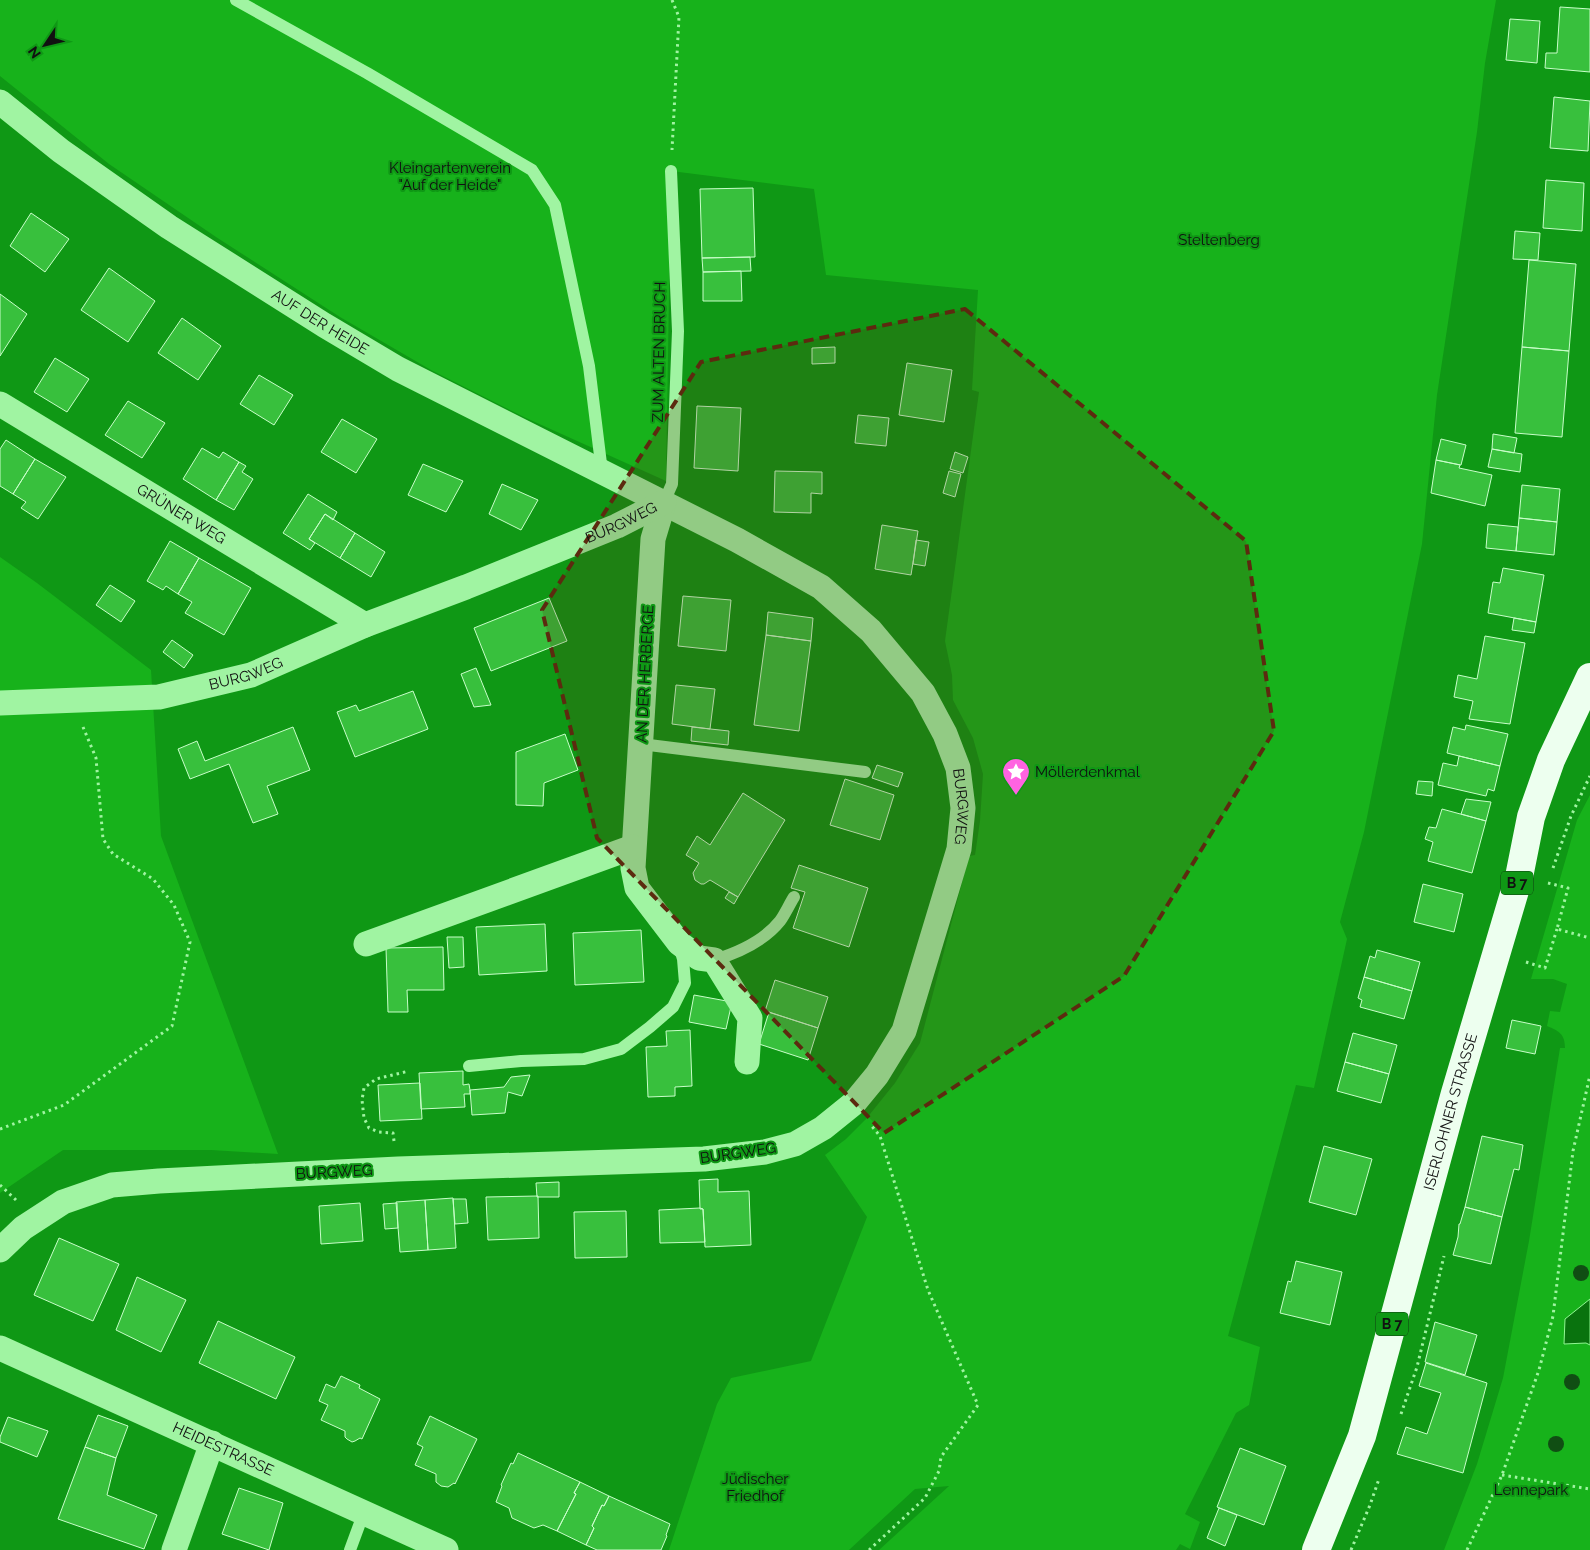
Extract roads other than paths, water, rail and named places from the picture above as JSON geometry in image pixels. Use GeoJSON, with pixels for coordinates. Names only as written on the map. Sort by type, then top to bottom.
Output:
{"type":"FeatureCollection","features":[{"type":"Feature","properties":{"kind":"main road","name":"ISERLOHNER STRASSE"},"geometry":{"type":"LineString","coordinates":[[1316,1550],[1362,1436],[1455,1093],[1519,877],[1531,817],[1551,760],[1590,677]]}},
{"type":"Feature","properties":{"kind":"street","name":"AUF DER HEIDE"},"geometry":{"type":"LineString","coordinates":[[0,102],[61,151],[169,227],[324,325],[398,369],[664,502]]}},
{"type":"Feature","properties":{"kind":"street","name":"GRÜNER WEG"},"geometry":{"type":"LineString","coordinates":[[0,404],[365,624]]}},
{"type":"Feature","properties":{"kind":"street","name":"BURGWEG"},"geometry":{"type":"LineString","coordinates":[[0,703],[159,697],[251,675],[365,624],[466,587],[608,529],[664,502],[821,587],[871,631],[923,693],[945,734],[958,768],[963,808],[960,849],[904,1031],[877,1074],[854,1103],[823,1128],[795,1144],[765,1152],[704,1159],[398,1169],[112,1185],[63,1202],[23,1228],[0,1250]]}},
{"type":"Feature","properties":{"kind":"street","name":"AN DER HERBERGE"},"geometry":{"type":"LineString","coordinates":[[664,502],[653,539],[633,868],[637,888],[679,943],[699,958],[714,960]]}},
{"type":"Feature","properties":{"kind":"street"},"geometry":{"type":"LineString","coordinates":[[366,944],[633,847]]}},
{"type":"Feature","properties":{"kind":"street"},"geometry":{"type":"LineString","coordinates":[[714,960],[750,1018],[747,1062]]}},
{"type":"Feature","properties":{"kind":"street","name":"HEIDESTRASSE"},"geometry":{"type":"LineString","coordinates":[[0,1348],[446,1550]]}},
{"type":"Feature","properties":{"kind":"street"},"geometry":{"type":"LineString","coordinates":[[174,1550],[212,1443]]}},
{"type":"Feature","properties":{"kind":"lane"},"geometry":{"type":"LineString","coordinates":[[236,0],[367,73],[532,170],[555,205],[589,366],[602,472]]}},
{"type":"Feature","properties":{"kind":"lane","name":"ZUM ALTEN BRUCH"},"geometry":{"type":"LineString","coordinates":[[664,502],[672,484],[678,330],[671,171]]}},
{"type":"Feature","properties":{"kind":"lane"},"geometry":{"type":"LineString","coordinates":[[641,744],[866,772]]}},
{"type":"Feature","properties":{"kind":"lane"},"geometry":{"type":"LineString","coordinates":[[714,960],[734,954],[756,941],[780,922],[794,897]]}},
{"type":"Feature","properties":{"kind":"lane"},"geometry":{"type":"LineString","coordinates":[[469,1066],[584,1059],[621,1049],[650,1027],[673,1006],[685,983],[683,959],[679,943]]}},
{"type":"Feature","properties":{"kind":"lane"},"geometry":{"type":"LineString","coordinates":[[350,1550],[364,1512]]}},
{"type":"Feature","properties":{"kind":"place","name":"Möllerdenkmal"},"geometry":{"type":"Point","coordinates":[1016,796]}},
{"type":"Feature","properties":{"kind":"park label","name":"Kleingartenverein \"Auf der Heide\""},"geometry":{"type":"Point","coordinates":[450,176]}},
{"type":"Feature","properties":{"kind":"park label","name":"Steltenberg"},"geometry":{"type":"Point","coordinates":[1219,240]}},
{"type":"Feature","properties":{"kind":"park label","name":"Jüdischer Friedhof"},"geometry":{"type":"Point","coordinates":[755,1488]}},
{"type":"Feature","properties":{"kind":"park label","name":"Lennepark"},"geometry":{"type":"Point","coordinates":[1531,1490]}}]}
